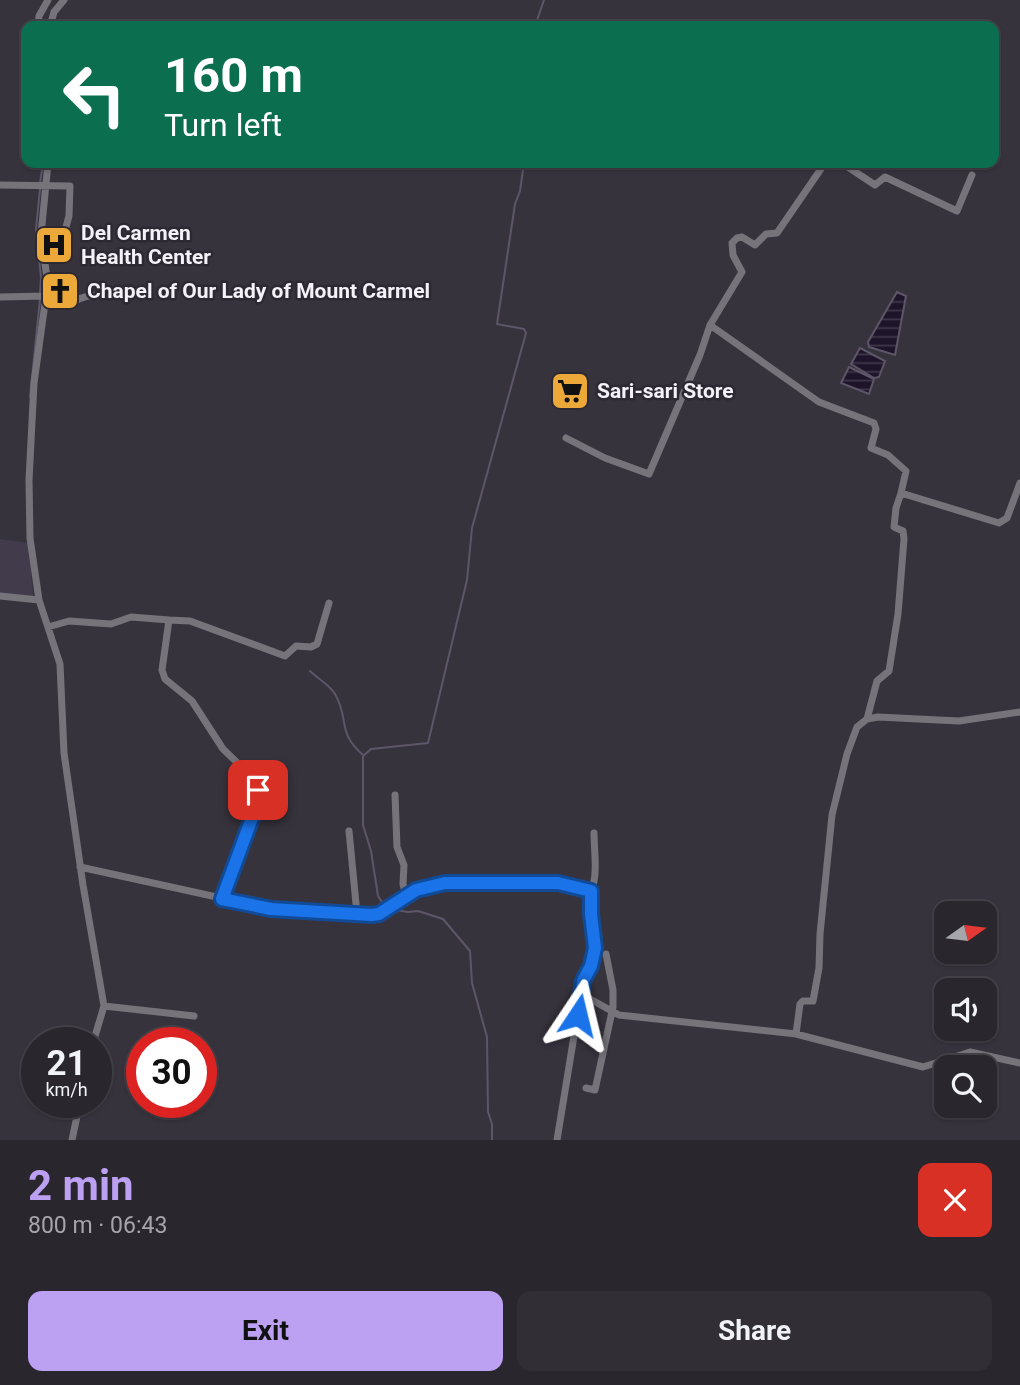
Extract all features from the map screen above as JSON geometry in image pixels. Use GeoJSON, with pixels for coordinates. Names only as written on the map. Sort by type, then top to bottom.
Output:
{"type":"FeatureCollection","features":[{"type":"Feature","properties":{"kind":"street"},"geometry":{"type":"LineString","coordinates":[[38,21],[48,0]]}},
{"type":"Feature","properties":{"kind":"street"},"geometry":{"type":"LineString","coordinates":[[51,21],[54,12],[64,0]]}},
{"type":"Feature","properties":{"kind":"street"},"geometry":{"type":"LineString","coordinates":[[48,168],[41,235],[47,278],[34,383],[29,480],[30,538],[39,600],[60,664],[64,753],[104,1006],[98,1027]]}},
{"type":"Feature","properties":{"kind":"street"},"geometry":{"type":"LineString","coordinates":[[566,438],[605,458],[649,474],[701,355],[709,325],[742,272],[733,255],[732,243],[742,237],[755,245],[766,234],[777,233],[822,168]]}},
{"type":"Feature","properties":{"kind":"street"},"geometry":{"type":"LineString","coordinates":[[849,168],[874,185],[885,177],[957,211],[972,175]]}},
{"type":"Feature","properties":{"kind":"street"},"geometry":{"type":"LineString","coordinates":[[0,185],[70,186],[69,216],[63,238],[63,251]]}},
{"type":"Feature","properties":{"kind":"street"},"geometry":{"type":"LineString","coordinates":[[0,297],[46,298],[71,304],[89,296],[125,295]]}},
{"type":"Feature","properties":{"kind":"street"},"geometry":{"type":"LineString","coordinates":[[709,325],[819,402],[874,423],[876,429],[871,448],[888,454],[906,471],[894,527],[903,531],[904,539],[898,614],[889,671],[877,681],[867,719]]}},
{"type":"Feature","properties":{"kind":"street"},"geometry":{"type":"LineString","coordinates":[[901,493],[999,523],[1007,518],[1020,483]]}},
{"type":"Feature","properties":{"kind":"street"},"geometry":{"type":"LineString","coordinates":[[0,596],[39,600]]}},
{"type":"Feature","properties":{"kind":"street"},"geometry":{"type":"LineString","coordinates":[[48,627],[69,621],[111,624],[131,617],[190,621],[285,656],[296,646],[311,647],[317,644],[329,603]]}},
{"type":"Feature","properties":{"kind":"street"},"geometry":{"type":"LineString","coordinates":[[169,620],[162,670],[165,679],[192,701],[217,741],[251,776],[259,795],[222,899]]}},
{"type":"Feature","properties":{"kind":"street"},"geometry":{"type":"LineString","coordinates":[[796,1034],[800,1004],[803,1001],[813,1001],[819,968],[832,815],[847,754],[857,727],[867,719],[878,717],[959,721],[1020,712]]}},
{"type":"Feature","properties":{"kind":"street"},"geometry":{"type":"LineString","coordinates":[[395,795],[397,847],[404,865],[403,884],[406,895]]}},
{"type":"Feature","properties":{"kind":"street"},"geometry":{"type":"LineString","coordinates":[[349,831],[357,914]]}},
{"type":"Feature","properties":{"kind":"street"},"geometry":{"type":"LineString","coordinates":[[557,1140],[581,994],[595,948],[591,914],[591,891],[595,875],[594,833]]}},
{"type":"Feature","properties":{"kind":"street"},"geometry":{"type":"LineString","coordinates":[[80,867],[271,909],[357,914],[379,914],[406,895],[435,884],[558,883],[591,891]]}},
{"type":"Feature","properties":{"kind":"street"},"geometry":{"type":"LineString","coordinates":[[586,1088],[595,1090],[613,990],[606,954]]}},
{"type":"Feature","properties":{"kind":"street"},"geometry":{"type":"LineString","coordinates":[[581,994],[608,1011],[796,1034],[923,1067],[970,1052],[1020,1063]]}},
{"type":"Feature","properties":{"kind":"street"},"geometry":{"type":"LineString","coordinates":[[104,1006],[194,1016]]}},
{"type":"Feature","properties":{"kind":"street"},"geometry":{"type":"LineString","coordinates":[[72,1140],[77,1118]]}},
{"type":"Feature","properties":{"kind":"shaded area"},"geometry":{"type":"Polygon","coordinates":[[[897,292],[906,296],[895,355],[869,347],[868,342],[897,292]]]}},
{"type":"Feature","properties":{"kind":"shaded area"},"geometry":{"type":"Polygon","coordinates":[[[860,348],[885,361],[879,377],[874,378],[851,364],[860,348]]]}},
{"type":"Feature","properties":{"kind":"shaded area"},"geometry":{"type":"Polygon","coordinates":[[[849,367],[874,379],[869,394],[841,383],[849,367]]]}},
{"type":"Feature","properties":{"kind":"shaded area"},"geometry":{"type":"Polygon","coordinates":[[[0,539],[29,543],[33,598],[0,594],[0,539]]]}},
{"type":"Feature","properties":{"kind":"waterway"},"geometry":{"type":"LineString","coordinates":[[537,21],[544,0]]}},
{"type":"Feature","properties":{"kind":"waterway"},"geometry":{"type":"LineString","coordinates":[[40,183],[42,168]]}},
{"type":"Feature","properties":{"kind":"waterway"},"geometry":{"type":"LineString","coordinates":[[384,905],[378,896],[371,851],[363,825],[363,756],[371,749],[428,743],[467,580],[472,528],[526,333],[524,329],[497,324],[515,204],[523,168]]}},
{"type":"Feature","properties":{"kind":"waterway"},"geometry":{"type":"LineString","coordinates":[[40,189],[36,229],[40,293]]}},
{"type":"Feature","properties":{"kind":"waterway"},"geometry":{"type":"LineString","coordinates":[[30,397],[40,299]]}},
{"type":"Feature","properties":{"kind":"waterway"},"geometry":{"type":"LineString","coordinates":[[310,671],[335,694],[349,739],[363,755]]}},
{"type":"Feature","properties":{"kind":"waterway"},"geometry":{"type":"LineString","coordinates":[[390,909],[418,911],[443,919],[470,951],[472,983],[487,1037],[488,1112],[492,1124],[492,1140]]}},
{"type":"Feature","properties":{"kind":"place","name":"Del Carmen Health Center"},"geometry":{"type":"Point","coordinates":[54,245]}},
{"type":"Feature","properties":{"kind":"place","name":"Chapel of Our Lady of Mount Carmel"},"geometry":{"type":"Point","coordinates":[60,291]}},
{"type":"Feature","properties":{"kind":"place","name":"Sari-sari Store"},"geometry":{"type":"Point","coordinates":[570,391]}},
{"type":"Feature","properties":{"kind":"route"},"geometry":{"type":"LineString","coordinates":[[258,790],[259,799],[222,899],[271,909],[372,915],[379,914],[416,890],[435,884],[522,881],[558,883],[591,891],[595,948],[591,966],[583,981],[578,1015]]}}]}
